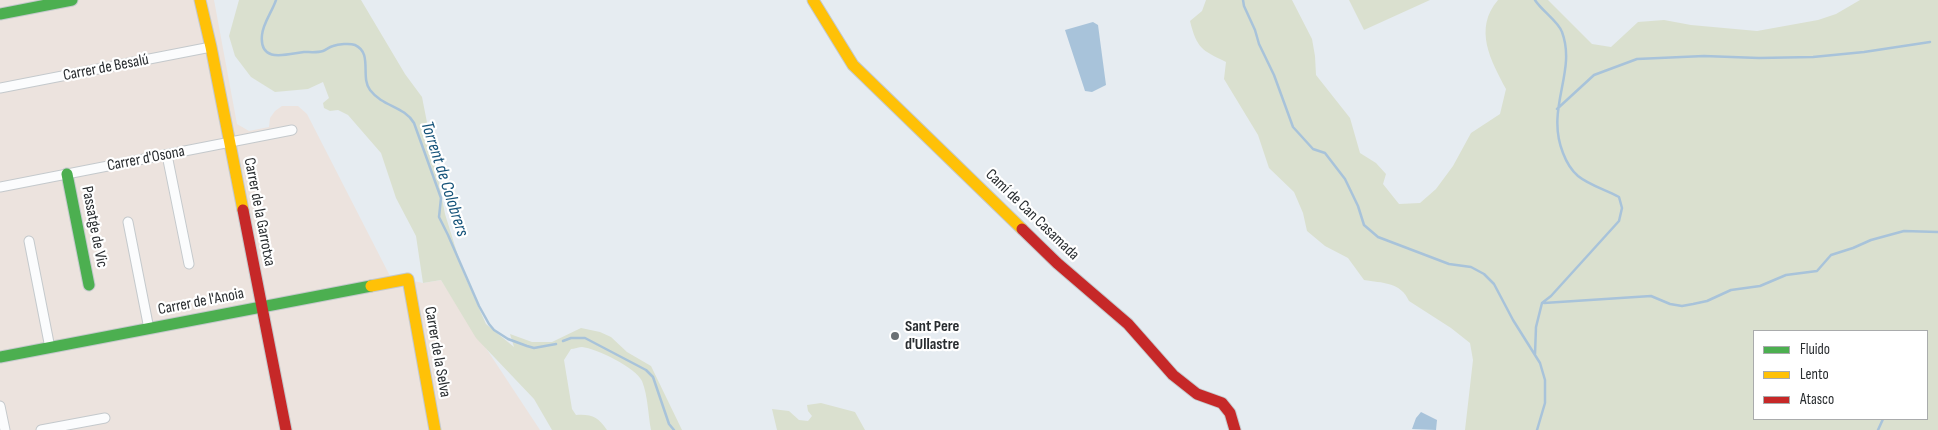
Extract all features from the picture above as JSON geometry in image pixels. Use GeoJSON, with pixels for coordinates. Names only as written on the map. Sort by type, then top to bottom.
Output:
{"type":"FeatureCollection","features":[{"type":"Feature","properties":{"kind":"street"},"geometry":{"type":"LineString","coordinates":[[0,14],[72,0]]}},
{"type":"Feature","properties":{"kind":"street","name":"Carrer de la Garrotxa"},"geometry":{"type":"LineString","coordinates":[[200,0],[230,142],[286,430]]}},
{"type":"Feature","properties":{"kind":"street","name":"Camí de Can Casamada"},"geometry":{"type":"LineString","coordinates":[[815,4],[854,65],[872,85],[1057,263],[1128,324],[1173,376],[1197,394],[1222,403],[1230,413],[1236,430]]}},
{"type":"Feature","properties":{"kind":"street","name":"Carrer de Besalú"},"geometry":{"type":"LineString","coordinates":[[0,88],[211,48]]}},
{"type":"Feature","properties":{"kind":"street","name":"Carrer d'Osona"},"geometry":{"type":"LineString","coordinates":[[0,187],[292,130]]}},
{"type":"Feature","properties":{"kind":"street"},"geometry":{"type":"LineString","coordinates":[[167,155],[189,264]]}},
{"type":"Feature","properties":{"kind":"street","name":"Passatge de Vic"},"geometry":{"type":"LineString","coordinates":[[67,174],[89,285]]}},
{"type":"Feature","properties":{"kind":"street"},"geometry":{"type":"LineString","coordinates":[[128,222],[148,329]]}},
{"type":"Feature","properties":{"kind":"street"},"geometry":{"type":"LineString","coordinates":[[29,241],[50,348]]}},
{"type":"Feature","properties":{"kind":"street","name":"Carrer de l'Anoia"},"geometry":{"type":"LineString","coordinates":[[0,357],[408,280]]}},
{"type":"Feature","properties":{"kind":"street","name":"Carrer de la Selva"},"geometry":{"type":"LineString","coordinates":[[408,280],[435,430]]}},
{"type":"Feature","properties":{"kind":"street"},"geometry":{"type":"LineString","coordinates":[[0,406],[5,430]]}},
{"type":"Feature","properties":{"kind":"street"},"geometry":{"type":"LineString","coordinates":[[41,430],[105,418]]}},
{"type":"Feature","properties":{"kind":"shaded area"},"geometry":{"type":"Polygon","coordinates":[[[0,0],[214,0],[237,124],[249,131],[269,127],[270,118],[282,106],[298,106],[307,114],[390,276],[423,283],[441,280],[540,430],[0,430],[0,0]]]}},
{"type":"Feature","properties":{"kind":"green space"},"geometry":{"type":"Polygon","coordinates":[[[239,0],[361,0],[405,74],[422,97],[445,214],[463,272],[486,324],[514,347],[510,334],[532,342],[552,342],[581,328],[600,332],[611,337],[627,352],[651,366],[682,430],[651,430],[646,393],[638,376],[615,359],[582,347],[571,349],[564,360],[572,409],[576,415],[594,417],[607,430],[552,430],[534,399],[476,338],[441,280],[423,283],[416,236],[396,198],[381,153],[348,115],[338,110],[330,111],[324,108],[323,103],[329,98],[323,82],[308,89],[275,92],[251,77],[235,56],[229,36],[239,0]]]}},
{"type":"Feature","properties":{"kind":"green space"},"geometry":{"type":"Polygon","coordinates":[[[1206,0],[1292,0],[1312,39],[1316,75],[1350,118],[1360,153],[1376,163],[1386,174],[1383,184],[1399,204],[1420,203],[1436,189],[1453,166],[1471,133],[1500,114],[1506,89],[1490,56],[1486,34],[1487,22],[1498,0],[1548,0],[1592,44],[1611,47],[1638,22],[1664,20],[1691,25],[1757,31],[1818,20],[1836,14],[1860,0],[1938,0],[1938,430],[1465,430],[1473,360],[1470,343],[1451,328],[1409,301],[1406,295],[1396,287],[1390,284],[1364,280],[1348,258],[1325,246],[1307,231],[1303,213],[1294,192],[1269,168],[1258,135],[1224,79],[1226,62],[1202,48],[1195,38],[1190,21],[1202,11],[1206,0]]]}},
{"type":"Feature","properties":{"kind":"green space"},"geometry":{"type":"Polygon","coordinates":[[[1349,0],[1430,0],[1364,30],[1349,0]]]}},
{"type":"Feature","properties":{"kind":"green space"},"geometry":{"type":"Polygon","coordinates":[[[821,403],[855,412],[865,430],[777,430],[772,409],[789,411],[799,420],[808,421],[812,416],[808,411],[807,405],[821,403]]]}},
{"type":"Feature","properties":{"kind":"water"},"geometry":{"type":"Polygon","coordinates":[[[1093,22],[1098,25],[1106,85],[1092,92],[1085,91],[1065,30],[1093,22]]]}},
{"type":"Feature","properties":{"kind":"water"},"geometry":{"type":"Polygon","coordinates":[[[1421,412],[1437,420],[1436,430],[1412,429],[1416,418],[1421,412]]]}},
{"type":"Feature","properties":{"kind":"waterway","name":"Torrent de Colobrers"},"geometry":{"type":"LineString","coordinates":[[276,0],[262,35],[262,44],[265,50],[269,54],[282,55],[321,52],[332,46],[344,44],[355,45],[360,49],[364,54],[366,79],[370,90],[381,100],[405,113],[414,123],[441,198],[439,217],[489,324],[494,330],[508,339],[527,346],[534,348],[556,344]]}},
{"type":"Feature","properties":{"kind":"waterway"},"geometry":{"type":"LineString","coordinates":[[1243,0],[1293,127],[1313,149],[1325,153],[1345,179],[1358,206],[1364,225],[1378,237],[1449,264],[1471,267],[1484,274],[1494,284],[1513,320],[1540,363],[1545,380],[1545,403],[1537,430]]}},
{"type":"Feature","properties":{"kind":"waterway"},"geometry":{"type":"LineString","coordinates":[[1535,0],[1560,28],[1566,47],[1566,61],[1557,121],[1558,137],[1564,156],[1571,168],[1582,179],[1619,197],[1622,208],[1619,221],[1551,296],[1542,303],[1536,327],[1535,354]]}},
{"type":"Feature","properties":{"kind":"waterway"},"geometry":{"type":"LineString","coordinates":[[1557,109],[1594,75],[1637,59],[1704,56],[1813,57],[1864,52],[1930,42]]}},
{"type":"Feature","properties":{"kind":"waterway"},"geometry":{"type":"LineString","coordinates":[[1544,303],[1651,296],[1670,304],[1682,306],[1707,301],[1731,290],[1760,286],[1786,275],[1817,271],[1831,255],[1871,240],[1904,231],[1938,232]]}},
{"type":"Feature","properties":{"kind":"waterway","name":"Torrent de Colobrers"},"geometry":{"type":"LineString","coordinates":[[563,341],[571,338],[585,338],[646,370],[653,377],[669,424],[674,430]]}},
{"type":"Feature","properties":{"kind":"waterway"},"geometry":{"type":"LineString","coordinates":[[1878,430],[1883,420]]}},
{"type":"Feature","properties":{"kind":"traffic: fast"},"geometry":{"type":"LineString","coordinates":[[0,14],[72,0]]}},
{"type":"Feature","properties":{"kind":"traffic: fast"},"geometry":{"type":"LineString","coordinates":[[67,174],[89,285]]}},
{"type":"Feature","properties":{"kind":"traffic: fast"},"geometry":{"type":"LineString","coordinates":[[0,357],[371,286]]}},
{"type":"Feature","properties":{"kind":"traffic: slow"},"geometry":{"type":"LineString","coordinates":[[200,0],[243,210]]}},
{"type":"Feature","properties":{"kind":"traffic: slow"},"geometry":{"type":"LineString","coordinates":[[813,0],[853,65],[1022,229]]}},
{"type":"Feature","properties":{"kind":"traffic: slow"},"geometry":{"type":"LineString","coordinates":[[371,286],[408,279],[435,430]]}},
{"type":"Feature","properties":{"kind":"traffic: jam"},"geometry":{"type":"LineString","coordinates":[[243,210],[286,430]]}},
{"type":"Feature","properties":{"kind":"traffic: jam"},"geometry":{"type":"LineString","coordinates":[[1022,229],[1057,263],[1128,324],[1173,375],[1197,394],[1222,403],[1230,413],[1235,430]]}},
{"type":"Feature","properties":{"kind":"place","name":"Sant Pere d'Ullastre"},"geometry":{"type":"Point","coordinates":[895,336]}}]}
